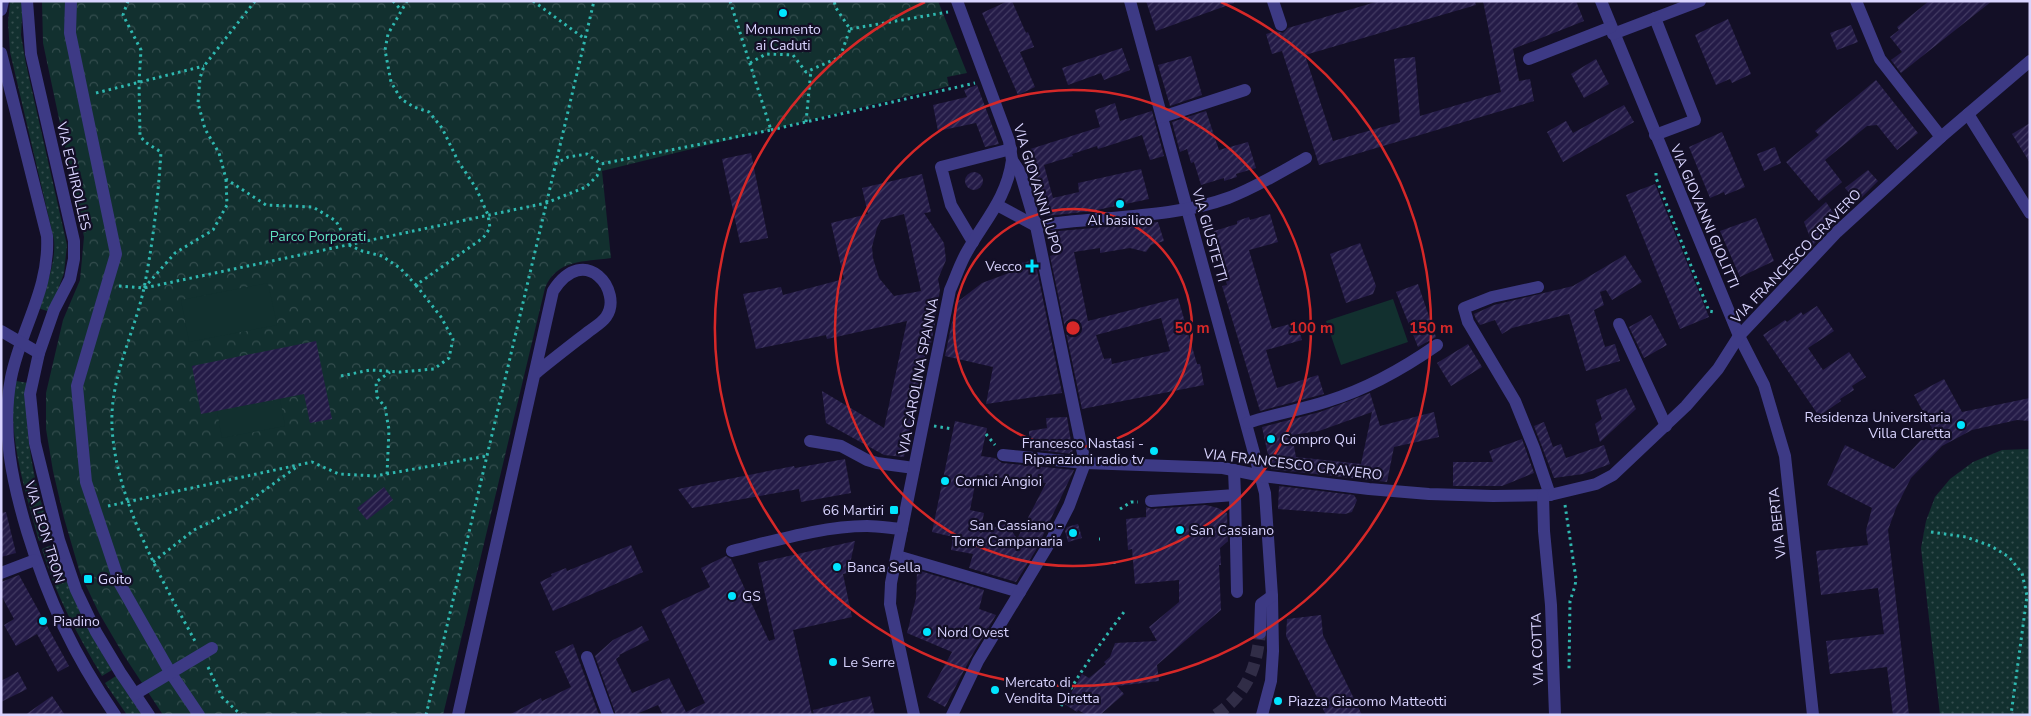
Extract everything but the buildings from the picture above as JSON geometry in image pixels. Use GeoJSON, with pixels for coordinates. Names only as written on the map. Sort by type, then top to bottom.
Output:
{"type":"FeatureCollection","features":[{"type":"Feature","properties":{"kind":"street"},"geometry":{"type":"LineString","coordinates":[[1,10],[3,1]]}},
{"type":"Feature","properties":{"kind":"street","name":"VIA ECHIROLLES"},"geometry":{"type":"LineString","coordinates":[[27,1],[31,54],[74,241],[74,259],[70,278],[54,310],[39,352]]}},
{"type":"Feature","properties":{"kind":"street"},"geometry":{"type":"LineString","coordinates":[[71,1],[70,33],[116,254],[77,386],[86,482],[120,584],[170,672],[199,715]]}},
{"type":"Feature","properties":{"kind":"street","name":"VIA GIUSTETTI"},"geometry":{"type":"LineString","coordinates":[[1130,1],[1262,476]]}},
{"type":"Feature","properties":{"kind":"street"},"geometry":{"type":"LineString","coordinates":[[1273,1],[1281,25]]}},
{"type":"Feature","properties":{"kind":"street","name":"VIA GIOVANNI GIOLITTI"},"geometry":{"type":"LineString","coordinates":[[1601,1],[1739,336]]}},
{"type":"Feature","properties":{"kind":"street"},"geometry":{"type":"LineString","coordinates":[[1528,59],[1655,18],[1700,1]]}},
{"type":"Feature","properties":{"kind":"street"},"geometry":{"type":"LineString","coordinates":[[1856,1],[1880,59],[1941,136]]}},
{"type":"Feature","properties":{"kind":"street","name":"VIA GIOVANNI LUPO"},"geometry":{"type":"LineString","coordinates":[[959,6],[1020,172],[1036,226],[1085,463]]}},
{"type":"Feature","properties":{"kind":"street","name":"VIA GIOVANNI GIOLITTI"},"geometry":{"type":"LineString","coordinates":[[1655,18],[1695,120],[1655,135]]}},
{"type":"Feature","properties":{"kind":"street"},"geometry":{"type":"LineString","coordinates":[[1,54],[47,236],[47,268],[21,341]]}},
{"type":"Feature","properties":{"kind":"street","name":"VIA FRANCESCO CRAVERO"},"geometry":{"type":"LineString","coordinates":[[1003,454],[1085,463],[1223,468],[1262,476],[1369,490],[1429,494],[1546,495],[1596,484],[1613,474],[1666,426],[1718,369],[1739,336],[1837,232],[1941,136],[2030,61]]}},
{"type":"Feature","properties":{"kind":"street"},"geometry":{"type":"LineString","coordinates":[[1162,117],[1245,90]]}},
{"type":"Feature","properties":{"kind":"street"},"geometry":{"type":"LineString","coordinates":[[1968,114],[2030,213]]}},
{"type":"Feature","properties":{"kind":"street"},"geometry":{"type":"LineString","coordinates":[[973,242],[952,205],[941,167],[1012,154]]}},
{"type":"Feature","properties":{"kind":"street","name":"VIA CAROLINA SPANNA"},"geometry":{"type":"LineString","coordinates":[[914,715],[890,604],[891,583],[950,290],[960,266],[997,205],[1010,178],[1012,154]]}},
{"type":"Feature","properties":{"kind":"street"},"geometry":{"type":"LineString","coordinates":[[997,205],[1036,226],[1187,209],[1228,198],[1262,183],[1306,158]]}},
{"type":"Feature","properties":{"kind":"street"},"geometry":{"type":"LineString","coordinates":[[458,715],[536,373],[553,290],[560,280],[571,272],[588,269],[596,273],[608,291],[610,303],[606,317],[536,373]]}},
{"type":"Feature","properties":{"kind":"street"},"geometry":{"type":"LineString","coordinates":[[1538,287],[1492,297],[1464,308],[1468,322],[1515,401],[1534,448],[1546,495]]}},
{"type":"Feature","properties":{"kind":"street"},"geometry":{"type":"LineString","coordinates":[[1619,324],[1666,426]]}},
{"type":"Feature","properties":{"kind":"street"},"geometry":{"type":"LineString","coordinates":[[1,331],[39,352]]}},
{"type":"Feature","properties":{"kind":"street","name":"VIA BERTA"},"geometry":{"type":"LineString","coordinates":[[1739,336],[1764,385],[1785,456],[1813,715]]}},
{"type":"Feature","properties":{"kind":"street","name":"VIA LEON TRON"},"geometry":{"type":"LineString","coordinates":[[21,341],[11,379],[7,420],[7,447],[20,509],[35,560],[60,622],[96,686],[115,715]]}},
{"type":"Feature","properties":{"kind":"street"},"geometry":{"type":"LineString","coordinates":[[1247,423],[1327,402],[1350,393],[1397,371],[1437,345]]}},
{"type":"Feature","properties":{"kind":"street","name":"VIA LEON TRON"},"geometry":{"type":"LineString","coordinates":[[39,352],[30,394],[35,443],[60,540],[80,598],[96,632],[149,715]]}},
{"type":"Feature","properties":{"kind":"street","name":"VIA CAROLINA SPANNA"},"geometry":{"type":"LineString","coordinates":[[810,441],[841,446],[867,460],[877,463],[914,468]]}},
{"type":"Feature","properties":{"kind":"street"},"geometry":{"type":"LineString","coordinates":[[952,715],[978,661],[1061,522],[1085,463]]}},
{"type":"Feature","properties":{"kind":"street"},"geometry":{"type":"LineString","coordinates":[[1234,470],[1237,592]]}},
{"type":"Feature","properties":{"kind":"street"},"geometry":{"type":"LineString","coordinates":[[1262,476],[1265,493],[1272,596],[1272,671],[1264,714]]}},
{"type":"Feature","properties":{"kind":"street"},"geometry":{"type":"LineString","coordinates":[[1151,501],[1235,495]]}},
{"type":"Feature","properties":{"kind":"street","name":"VIA COTTA"},"geometry":{"type":"LineString","coordinates":[[1546,495],[1544,531],[1550,582],[1555,715]]}},
{"type":"Feature","properties":{"kind":"street"},"geometry":{"type":"LineString","coordinates":[[732,551],[843,528],[866,526],[902,529]]}},
{"type":"Feature","properties":{"kind":"street"},"geometry":{"type":"LineString","coordinates":[[897,556],[1020,592]]}},
{"type":"Feature","properties":{"kind":"street"},"geometry":{"type":"LineString","coordinates":[[1,573],[35,560]]}},
{"type":"Feature","properties":{"kind":"street"},"geometry":{"type":"LineString","coordinates":[[1260,633],[1261,604],[1272,596]]}},
{"type":"Feature","properties":{"kind":"street"},"geometry":{"type":"LineString","coordinates":[[134,694],[207,651]]}},
{"type":"Feature","properties":{"kind":"street"},"geometry":{"type":"LineString","coordinates":[[587,657],[608,715]]}},
{"type":"Feature","properties":{"kind":"path"},"geometry":{"type":"LineString","coordinates":[[128,1],[123,15],[141,50],[139,82],[140,136],[145,142],[161,152],[157,202],[144,288],[115,389],[112,414],[114,441],[121,476],[129,501],[153,562],[207,651],[222,697],[241,715]]}},
{"type":"Feature","properties":{"kind":"path"},"geometry":{"type":"LineString","coordinates":[[144,288],[175,253],[213,230],[227,205],[226,179],[219,153],[205,129],[198,103],[200,78],[204,66],[255,1]]}},
{"type":"Feature","properties":{"kind":"path"},"geometry":{"type":"LineString","coordinates":[[393,1],[401,10]]}},
{"type":"Feature","properties":{"kind":"path"},"geometry":{"type":"LineString","coordinates":[[407,1],[388,34],[385,50],[392,82],[401,99],[414,107],[429,112],[442,128],[458,161],[476,188],[488,215],[490,228],[483,238],[416,285]]}},
{"type":"Feature","properties":{"kind":"path"},"geometry":{"type":"LineString","coordinates":[[533,1],[585,39]]}},
{"type":"Feature","properties":{"kind":"path"},"geometry":{"type":"LineString","coordinates":[[426,715],[594,1]]}},
{"type":"Feature","properties":{"kind":"path"},"geometry":{"type":"LineString","coordinates":[[730,1],[771,130]]}},
{"type":"Feature","properties":{"kind":"path"},"geometry":{"type":"LineString","coordinates":[[834,1],[836,8],[850,29]]}},
{"type":"Feature","properties":{"kind":"path"},"geometry":{"type":"LineString","coordinates":[[850,29],[959,6]]}},
{"type":"Feature","properties":{"kind":"path"},"geometry":{"type":"LineString","coordinates":[[750,63],[766,54],[793,55],[806,72],[812,70],[840,57],[850,29]]}},
{"type":"Feature","properties":{"kind":"path"},"geometry":{"type":"LineString","coordinates":[[83,96],[204,66]]}},
{"type":"Feature","properties":{"kind":"path"},"geometry":{"type":"LineString","coordinates":[[806,122],[812,70]]}},
{"type":"Feature","properties":{"kind":"path"},"geometry":{"type":"LineString","coordinates":[[555,165],[568,157],[587,154],[601,164],[771,130],[987,80]]}},
{"type":"Feature","properties":{"kind":"path"},"geometry":{"type":"LineString","coordinates":[[106,285],[144,288],[546,203],[586,187],[598,176],[601,164]]}},
{"type":"Feature","properties":{"kind":"path"},"geometry":{"type":"LineString","coordinates":[[226,179],[266,205],[313,207],[336,221],[349,245],[362,251],[382,256],[400,268],[416,285],[441,318],[453,339],[449,358],[434,369],[370,370],[341,376]]}},
{"type":"Feature","properties":{"kind":"path"},"geometry":{"type":"LineString","coordinates":[[387,474],[389,430],[385,407],[377,398],[376,382],[390,371]]}},
{"type":"Feature","properties":{"kind":"path"},"geometry":{"type":"LineString","coordinates":[[95,510],[312,462],[339,474],[375,476],[487,456]]}},
{"type":"Feature","properties":{"kind":"path"},"geometry":{"type":"LineString","coordinates":[[153,562],[194,530],[241,507],[300,465]]}},
{"type":"Feature","properties":{"kind":"path"},"geometry":{"type":"LineString","coordinates":[[1120,509],[1131,502],[1151,501]]}},
{"type":"Feature","properties":{"kind":"path"},"geometry":{"type":"LineString","coordinates":[[1565,508],[1576,579],[1570,601],[1569,676]]}},
{"type":"Feature","properties":{"kind":"path"},"geometry":{"type":"LineString","coordinates":[[1931,532],[1966,537],[1991,546],[2008,558],[2022,574],[2027,596],[2011,715]]}},
{"type":"Feature","properties":{"kind":"path"},"geometry":{"type":"LineString","coordinates":[[1061,706],[1073,684],[1124,612]]}},
{"type":"Feature","properties":{"kind":"green space"},"geometry":{"type":"Polygon","coordinates":[[[10,1],[23,1],[21,35],[26,64],[67,245],[64,273],[50,312],[38,308],[52,266],[54,240],[10,52],[8,23],[10,1]]]}},
{"type":"Feature","properties":{"kind":"green space","name":"Parco Porporati"},"geometry":{"type":"Polygon","coordinates":[[[42,1],[938,1],[967,73],[947,77],[949,86],[602,171],[611,258],[581,262],[564,267],[550,279],[545,288],[443,715],[163,715],[99,613],[80,573],[53,471],[46,429],[46,393],[63,320],[80,280],[84,237],[43,43],[42,1]]]}},
{"type":"Feature","properties":{"kind":"green space"},"geometry":{"type":"Polygon","coordinates":[[[268,283],[277,325],[189,342],[181,300],[268,283]]]}},
{"type":"Feature","properties":{"kind":"green space"},"geometry":{"type":"Polygon","coordinates":[[[1393,299],[1408,342],[1341,365],[1326,321],[1393,299]]]}},
{"type":"Feature","properties":{"kind":"green space"},"geometry":{"type":"Polygon","coordinates":[[[16,381],[28,383],[27,422],[29,442],[40,500],[52,537],[39,541],[18,462],[13,420],[13,400],[16,381]]]}},
{"type":"Feature","properties":{"kind":"green space"},"geometry":{"type":"Polygon","coordinates":[[[280,399],[285,426],[222,438],[217,411],[280,399]]]}},
{"type":"Feature","properties":{"kind":"green space"},"geometry":{"type":"Polygon","coordinates":[[[2030,449],[2030,715],[1940,715],[1921,548],[1926,521],[1935,497],[1950,479],[1973,462],[2002,450],[2030,449]]]}},
{"type":"Feature","properties":{"kind":"green space"},"geometry":{"type":"Polygon","coordinates":[[[54,544],[65,577],[79,609],[112,670],[102,676],[68,614],[47,566],[42,549],[54,544]]]}},
{"type":"Feature","properties":{"kind":"green space"},"geometry":{"type":"Polygon","coordinates":[[[116,676],[142,715],[127,715],[105,683],[116,676]]]}},
{"type":"Feature","properties":{"kind":"tunnel"},"geometry":{"type":"LineString","coordinates":[[1216,715],[1227,707],[1248,680],[1256,658],[1260,633]]}},
{"type":"Feature","properties":{"kind":"place","name":"Monumento ai Caduti"},"geometry":{"type":"Point","coordinates":[783,13]}},
{"type":"Feature","properties":{"kind":"place","name":"Al basilico"},"geometry":{"type":"Point","coordinates":[1120,204]}},
{"type":"Feature","properties":{"kind":"place","name":"Vecco"},"geometry":{"type":"Point","coordinates":[1032,266]}},
{"type":"Feature","properties":{"kind":"place","name":"Residenza Universitaria Villa Claretta"},"geometry":{"type":"Point","coordinates":[1961,425]}},
{"type":"Feature","properties":{"kind":"place","name":"Compro Qui"},"geometry":{"type":"Point","coordinates":[1271,439]}},
{"type":"Feature","properties":{"kind":"place","name":"Francesco Nastasi - Riparazioni radio tv"},"geometry":{"type":"Point","coordinates":[1154,451]}},
{"type":"Feature","properties":{"kind":"place","name":"Cornici Angioi"},"geometry":{"type":"Point","coordinates":[945,481]}},
{"type":"Feature","properties":{"kind":"place","name":"66 Martiri"},"geometry":{"type":"Point","coordinates":[894,510]}},
{"type":"Feature","properties":{"kind":"place","name":"San Cassiano"},"geometry":{"type":"Point","coordinates":[1180,530]}},
{"type":"Feature","properties":{"kind":"place","name":"San Cassiano - Torre Campanaria"},"geometry":{"type":"Point","coordinates":[1073,533]}},
{"type":"Feature","properties":{"kind":"place","name":"Banca Sella"},"geometry":{"type":"Point","coordinates":[837,567]}},
{"type":"Feature","properties":{"kind":"place","name":"Goito"},"geometry":{"type":"Point","coordinates":[88,579]}},
{"type":"Feature","properties":{"kind":"place","name":"GS"},"geometry":{"type":"Point","coordinates":[732,596]}},
{"type":"Feature","properties":{"kind":"place","name":"Piadino"},"geometry":{"type":"Point","coordinates":[43,621]}},
{"type":"Feature","properties":{"kind":"place","name":"Nord Ovest"},"geometry":{"type":"Point","coordinates":[927,632]}},
{"type":"Feature","properties":{"kind":"place","name":"Le Serre"},"geometry":{"type":"Point","coordinates":[833,662]}},
{"type":"Feature","properties":{"kind":"place","name":"Mercato di Vendita Diretta"},"geometry":{"type":"Point","coordinates":[995,690]}},
{"type":"Feature","properties":{"kind":"place","name":"Piazza Giacomo Matteotti"},"geometry":{"type":"Point","coordinates":[1278,701]}}]}
